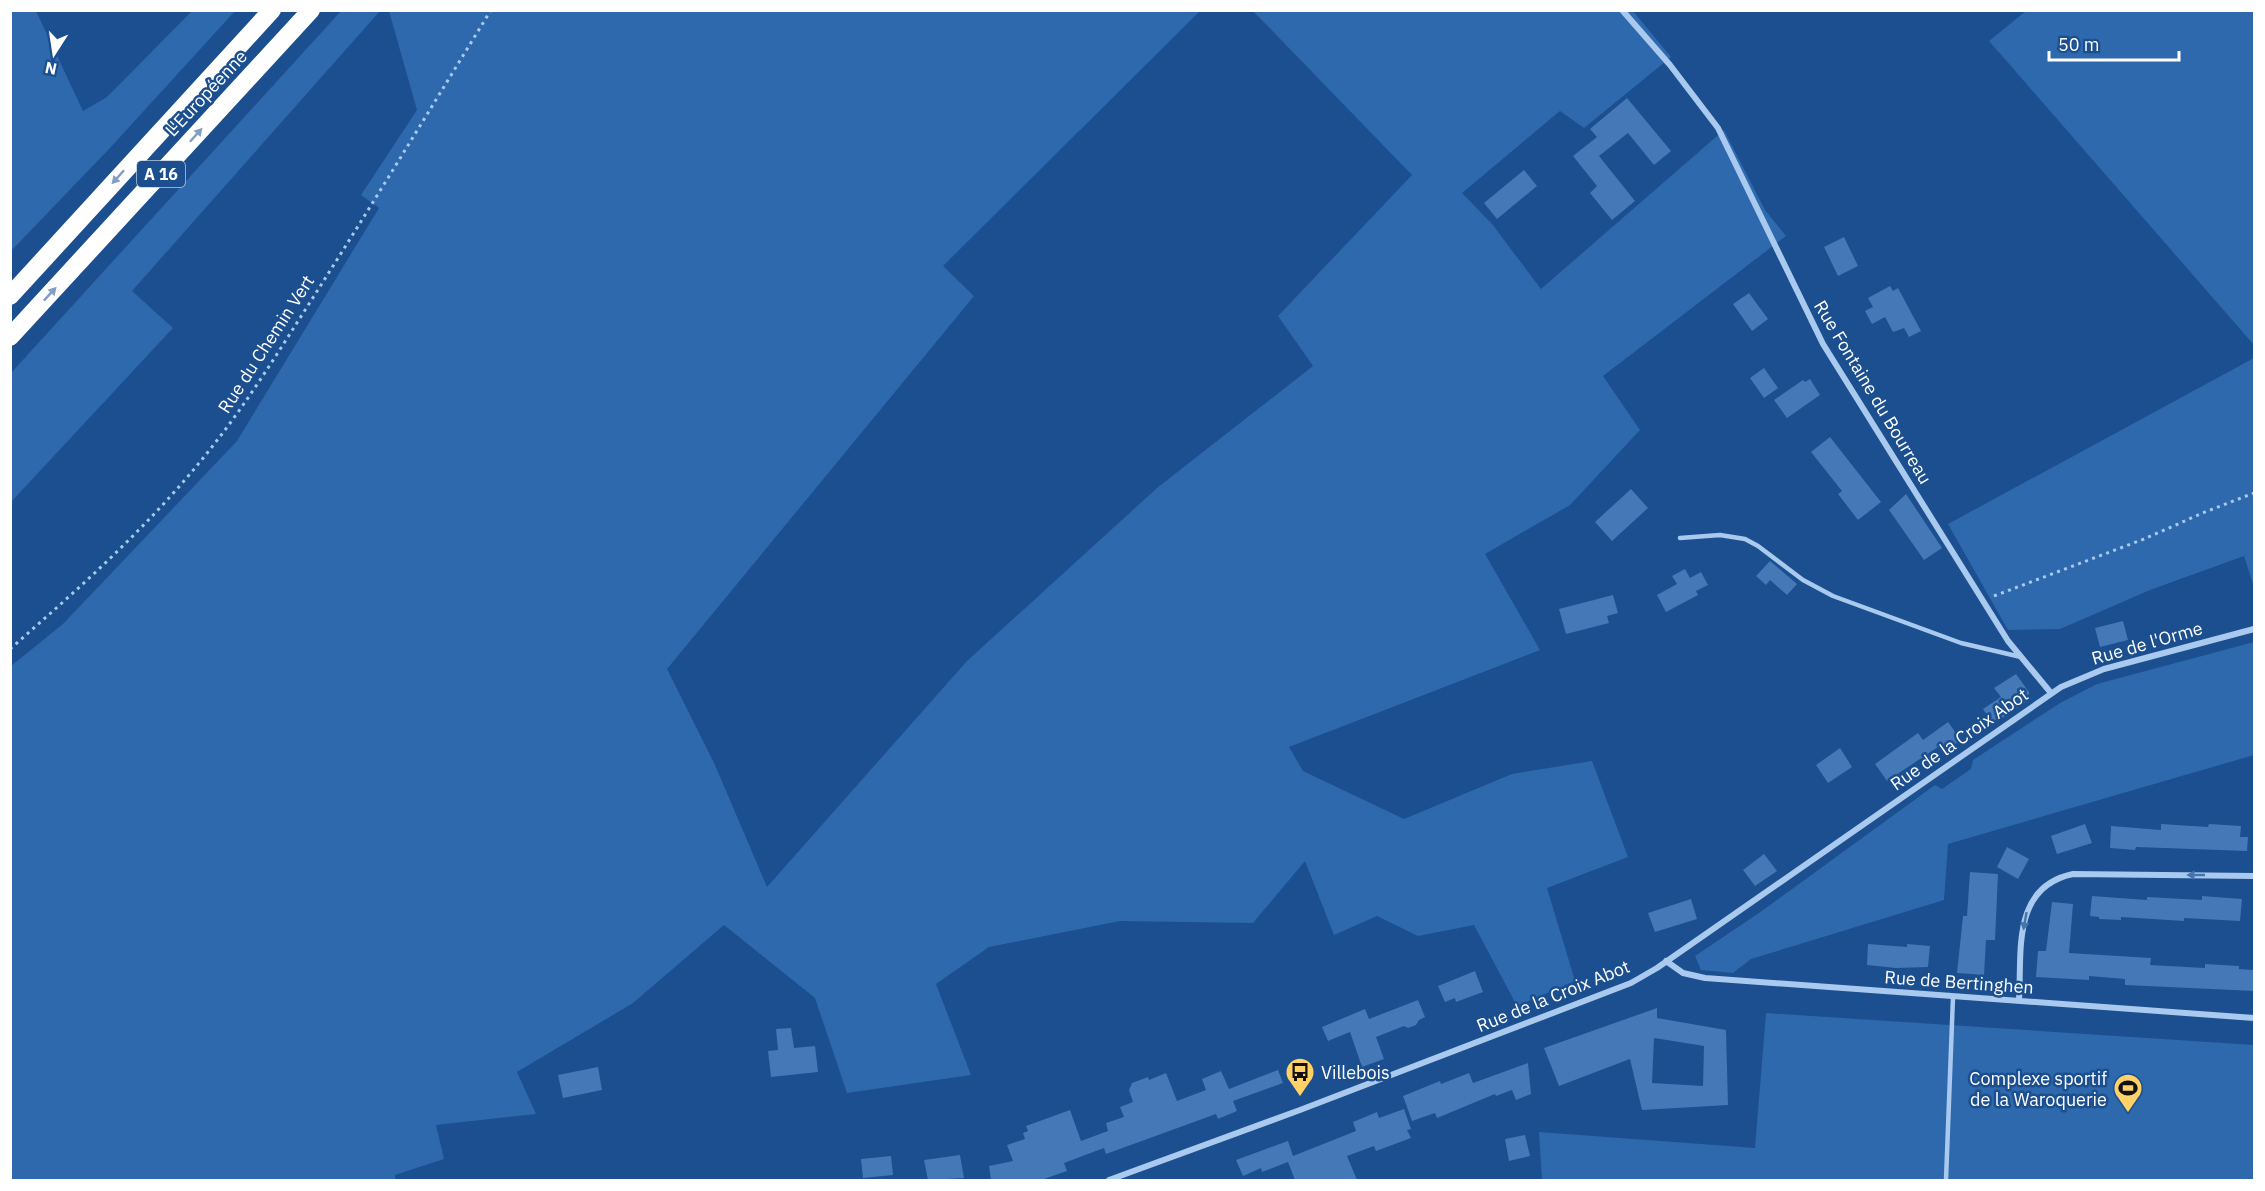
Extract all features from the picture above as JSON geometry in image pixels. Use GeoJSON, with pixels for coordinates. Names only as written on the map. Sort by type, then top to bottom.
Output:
{"type":"FeatureCollection","features":[{"type":"Feature","properties":{"kind":"highway","name":"L'Européenne"},"geometry":{"type":"LineString","coordinates":[[10,296],[272,10]]}},
{"type":"Feature","properties":{"kind":"highway","name":"L'Européenne"},"geometry":{"type":"LineString","coordinates":[[10,337],[311,10]]}},
{"type":"Feature","properties":{"kind":"street","name":"Rue Fontaine du Bourreau"},"geometry":{"type":"LineString","coordinates":[[1622,10],[1670,65],[1718,128],[1817,335],[2008,641],[2051,693]]}},
{"type":"Feature","properties":{"kind":"street","name":"Rue de l'Orme"},"geometry":{"type":"LineString","coordinates":[[2051,693],[2103,669],[2254,629]]}},
{"type":"Feature","properties":{"kind":"street","name":"Rue de la Croix Abot"},"geometry":{"type":"LineString","coordinates":[[1109,1180],[1300,1110],[1631,983],[1666,962],[2051,693]]}},
{"type":"Feature","properties":{"kind":"street"},"geometry":{"type":"LineString","coordinates":[[2019,1001],[2025,915],[2036,894],[2053,880],[2073,874],[2254,876]]}},
{"type":"Feature","properties":{"kind":"street","name":"Rue de Bertinghen"},"geometry":{"type":"LineString","coordinates":[[1666,962],[1683,973],[1697,977],[2254,1018]]}},
{"type":"Feature","properties":{"kind":"lane"},"geometry":{"type":"LineString","coordinates":[[1680,538],[1720,535],[1745,539],[1803,580],[1833,596],[1961,643],[2021,657]]}},
{"type":"Feature","properties":{"kind":"lane"},"geometry":{"type":"LineString","coordinates":[[1946,1180],[1953,997]]}},
{"type":"Feature","properties":{"kind":"path","name":"Rue du Chemin Vert"},"geometry":{"type":"LineString","coordinates":[[10,649],[109,561],[164,504],[214,444],[320,287],[491,10]]}},
{"type":"Feature","properties":{"kind":"path"},"geometry":{"type":"LineString","coordinates":[[1984,600],[2144,539],[2254,493]]}},
{"type":"Feature","properties":{"kind":"shaded area"},"geometry":{"type":"Polygon","coordinates":[[[11,10],[36,11],[83,111],[107,97],[192,11],[235,11],[110,148],[11,251],[11,10]]]}},
{"type":"Feature","properties":{"kind":"shaded area"},"geometry":{"type":"Polygon","coordinates":[[[341,11],[380,11],[132,291],[173,328],[11,502],[11,373],[341,11]]]}},
{"type":"Feature","properties":{"kind":"shaded area"},"geometry":{"type":"Polygon","coordinates":[[[389,11],[1200,11],[943,266],[974,296],[667,669],[715,765],[767,887],[967,661],[1157,488],[1313,366],[1278,316],[1412,175],[1253,11],[1633,11],[1671,57],[1584,128],[1560,111],[1462,193],[1492,224],[1541,289],[1724,130],[1765,210],[1786,236],[1603,376],[1640,430],[1570,505],[1485,554],[1540,650],[1289,747],[1303,771],[1404,819],[1512,774],[1592,761],[1628,857],[1547,888],[1575,981],[1517,1006],[1474,925],[1418,936],[1377,916],[1334,935],[1305,861],[1253,923],[1120,921],[989,947],[936,984],[971,1075],[847,1093],[815,998],[724,925],[633,1003],[517,1072],[536,1114],[436,1125],[444,1159],[395,1175],[395,1180],[11,1180],[11,666],[63,624],[237,441],[379,208],[361,195],[417,110],[389,11]]]}},
{"type":"Feature","properties":{"kind":"shaded area"},"geometry":{"type":"Polygon","coordinates":[[[2026,11],[2254,11],[2254,345],[1989,41],[2026,11]]]}},
{"type":"Feature","properties":{"kind":"shaded area"},"geometry":{"type":"Polygon","coordinates":[[[2254,358],[2254,587],[2244,556],[2150,590],[2060,629],[2008,630],[1948,524],[2254,358]]]}},
{"type":"Feature","properties":{"kind":"shaded area"},"geometry":{"type":"Polygon","coordinates":[[[2254,642],[2254,755],[1948,844],[1944,900],[1751,959],[1733,973],[1701,970],[1695,956],[1759,913],[1935,785],[1942,789],[1971,769],[1973,760],[2060,703],[2097,684],[2254,642]]]}},
{"type":"Feature","properties":{"kind":"shaded area"},"geometry":{"type":"Polygon","coordinates":[[[1766,1013],[2254,1045],[2254,1180],[1542,1180],[1539,1132],[1755,1148],[1766,1013]]]}},
{"type":"Feature","properties":{"kind":"building"},"geometry":{"type":"Polygon","coordinates":[[[1627,98],[1671,151],[1654,165],[1628,133],[1599,156],[1635,201],[1612,220],[1590,193],[1597,186],[1573,156],[1597,137],[1590,129],[1627,98]]]}},
{"type":"Feature","properties":{"kind":"building"},"geometry":{"type":"Polygon","coordinates":[[[1524,170],[1537,186],[1497,219],[1484,203],[1524,170]]]}},
{"type":"Feature","properties":{"kind":"building"},"geometry":{"type":"Polygon","coordinates":[[[1844,237],[1858,266],[1838,276],[1824,247],[1844,237]]]}},
{"type":"Feature","properties":{"kind":"building"},"geometry":{"type":"Polygon","coordinates":[[[1890,286],[1893,291],[1898,288],[1921,331],[1909,337],[1904,328],[1893,332],[1885,317],[1872,324],[1865,311],[1873,307],[1868,298],[1890,286]]]}},
{"type":"Feature","properties":{"kind":"building"},"geometry":{"type":"Polygon","coordinates":[[[1749,293],[1768,319],[1752,331],[1733,304],[1749,293]]]}},
{"type":"Feature","properties":{"kind":"building"},"geometry":{"type":"Polygon","coordinates":[[[1764,368],[1778,388],[1764,398],[1750,378],[1764,368]]]}},
{"type":"Feature","properties":{"kind":"building"},"geometry":{"type":"Polygon","coordinates":[[[1810,379],[1820,395],[1787,418],[1774,400],[1803,380],[1805,382],[1810,379]]]}},
{"type":"Feature","properties":{"kind":"building"},"geometry":{"type":"Polygon","coordinates":[[[1830,437],[1881,502],[1858,520],[1838,494],[1842,491],[1811,452],[1830,437]]]}},
{"type":"Feature","properties":{"kind":"building"},"geometry":{"type":"Polygon","coordinates":[[[1631,489],[1648,508],[1612,541],[1595,522],[1631,489]]]}},
{"type":"Feature","properties":{"kind":"building"},"geometry":{"type":"Polygon","coordinates":[[[1906,494],[1942,548],[1924,560],[1889,510],[1906,494]]]}},
{"type":"Feature","properties":{"kind":"building"},"geometry":{"type":"Polygon","coordinates":[[[1770,561],[1797,584],[1787,595],[1770,580],[1766,585],[1756,576],[1770,561]]]}},
{"type":"Feature","properties":{"kind":"building"},"geometry":{"type":"Polygon","coordinates":[[[1685,569],[1690,578],[1701,572],[1708,585],[1696,591],[1698,595],[1666,612],[1657,595],[1677,584],[1672,576],[1685,569]]]}},
{"type":"Feature","properties":{"kind":"building"},"geometry":{"type":"Polygon","coordinates":[[[1613,595],[1618,613],[1607,616],[1609,623],[1566,634],[1559,609],[1613,595]]]}},
{"type":"Feature","properties":{"kind":"building"},"geometry":{"type":"Polygon","coordinates":[[[2123,621],[2128,640],[2100,647],[2095,628],[2123,621]]]}},
{"type":"Feature","properties":{"kind":"building"},"geometry":{"type":"Polygon","coordinates":[[[2016,674],[2029,692],[2029,700],[1993,724],[1983,709],[2001,697],[1994,688],[2016,674]]]}},
{"type":"Feature","properties":{"kind":"building"},"geometry":{"type":"Polygon","coordinates":[[[1948,722],[1961,740],[1942,753],[1938,747],[1887,781],[1875,764],[1918,733],[1923,740],[1948,722]]]}},
{"type":"Feature","properties":{"kind":"building"},"geometry":{"type":"Polygon","coordinates":[[[1840,748],[1852,767],[1828,783],[1816,765],[1840,748]]]}},
{"type":"Feature","properties":{"kind":"building"},"geometry":{"type":"Polygon","coordinates":[[[2085,824],[2092,843],[2057,854],[2051,836],[2085,824]]]}},
{"type":"Feature","properties":{"kind":"building"},"geometry":{"type":"Polygon","coordinates":[[[2161,824],[2208,827],[2209,824],[2241,826],[2240,837],[2248,837],[2247,851],[2110,848],[2111,826],[2161,830],[2161,824]]]}},
{"type":"Feature","properties":{"kind":"building"},"geometry":{"type":"Polygon","coordinates":[[[2007,847],[2029,859],[2018,879],[1997,867],[2007,847]]]}},
{"type":"Feature","properties":{"kind":"building"},"geometry":{"type":"Polygon","coordinates":[[[1764,854],[1777,871],[1755,886],[1743,870],[1764,854]]]}},
{"type":"Feature","properties":{"kind":"building"},"geometry":{"type":"Polygon","coordinates":[[[1970,872],[1998,874],[1995,940],[1986,940],[1984,975],[1957,973],[1963,916],[1967,916],[1970,872]]]}},
{"type":"Feature","properties":{"kind":"building"},"geometry":{"type":"Polygon","coordinates":[[[2092,896],[2147,900],[2147,897],[2202,900],[2202,896],[2242,899],[2240,921],[2184,918],[2184,921],[2121,917],[2121,920],[2099,919],[2099,917],[2090,916],[2092,896]]]}},
{"type":"Feature","properties":{"kind":"building"},"geometry":{"type":"Polygon","coordinates":[[[1691,899],[1697,919],[1655,932],[1648,913],[1691,899]]]}},
{"type":"Feature","properties":{"kind":"building"},"geometry":{"type":"Polygon","coordinates":[[[2052,902],[2073,904],[2069,953],[2151,958],[2150,965],[2205,968],[2205,964],[2239,966],[2239,969],[2254,970],[2254,991],[2125,985],[2125,979],[2089,976],[2089,980],[2036,977],[2038,951],[2046,951],[2052,902]]]}},
{"type":"Feature","properties":{"kind":"building"},"geometry":{"type":"Polygon","coordinates":[[[1868,944],[1930,946],[1928,967],[1896,968],[1867,965],[1868,944]]]}},
{"type":"Feature","properties":{"kind":"building"},"geometry":{"type":"Polygon","coordinates":[[[1475,971],[1483,992],[1456,1002],[1455,998],[1445,1002],[1438,986],[1475,971]]]}},
{"type":"Feature","properties":{"kind":"building"},"geometry":{"type":"Polygon","coordinates":[[[1418,1000],[1425,1017],[1416,1025],[1408,1028],[1404,1026],[1376,1037],[1384,1059],[1362,1067],[1350,1032],[1328,1041],[1322,1027],[1365,1009],[1369,1019],[1418,1000]]]}},
{"type":"Feature","properties":{"kind":"building"},"geometry":{"type":"Polygon","coordinates":[[[1657,1008],[1657,1018],[1726,1030],[1728,1105],[1642,1110],[1630,1059],[1559,1086],[1544,1048],[1657,1008]],[[1654,1038],[1652,1083],[1703,1086],[1704,1046],[1654,1038]]]}},
{"type":"Feature","properties":{"kind":"building"},"geometry":{"type":"Polygon","coordinates":[[[791,1028],[794,1048],[815,1046],[818,1072],[771,1077],[768,1051],[778,1050],[776,1029],[791,1028]]]}},
{"type":"Feature","properties":{"kind":"building"},"geometry":{"type":"Polygon","coordinates":[[[1528,1063],[1531,1094],[1516,1100],[1512,1090],[1496,1096],[1495,1094],[1437,1118],[1435,1113],[1412,1121],[1403,1096],[1440,1081],[1441,1084],[1469,1073],[1473,1083],[1528,1063]]]}},
{"type":"Feature","properties":{"kind":"building"},"geometry":{"type":"Polygon","coordinates":[[[598,1067],[602,1090],[563,1098],[558,1075],[598,1067]]]}},
{"type":"Feature","properties":{"kind":"building"},"geometry":{"type":"Polygon","coordinates":[[[1278,1070],[1283,1083],[1233,1101],[1237,1111],[1218,1119],[1216,1114],[1106,1154],[1104,1148],[1064,1163],[1067,1171],[1041,1180],[991,1180],[989,1166],[1013,1161],[1007,1145],[1025,1139],[1023,1133],[1028,1131],[1026,1126],[1070,1110],[1081,1141],[1108,1131],[1106,1123],[1124,1117],[1120,1107],[1133,1102],[1129,1090],[1132,1083],[1148,1077],[1149,1080],[1166,1073],[1177,1101],[1206,1090],[1202,1079],[1221,1071],[1229,1089],[1278,1070]]]}},
{"type":"Feature","properties":{"kind":"building"},"geometry":{"type":"Polygon","coordinates":[[[1404,1109],[1411,1129],[1407,1130],[1411,1138],[1376,1151],[1374,1146],[1347,1156],[1357,1180],[1295,1180],[1288,1162],[1262,1172],[1261,1168],[1243,1176],[1236,1160],[1288,1141],[1293,1156],[1356,1131],[1353,1122],[1377,1112],[1379,1118],[1404,1109]]]}},
{"type":"Feature","properties":{"kind":"building"},"geometry":{"type":"Polygon","coordinates":[[[1525,1135],[1530,1156],[1509,1161],[1505,1139],[1525,1135]]]}},
{"type":"Feature","properties":{"kind":"building"},"geometry":{"type":"Polygon","coordinates":[[[960,1155],[964,1178],[928,1180],[924,1160],[960,1155]]]}},
{"type":"Feature","properties":{"kind":"building"},"geometry":{"type":"Polygon","coordinates":[[[891,1156],[893,1175],[863,1178],[861,1159],[891,1156]]]}},
{"type":"Feature","properties":{"kind":"place","name":"Villebois"},"geometry":{"type":"Point","coordinates":[1300,1098]}},
{"type":"Feature","properties":{"kind":"place","name":"Complexe sportif de la Waroquerie"},"geometry":{"type":"Point","coordinates":[2128,1114]}}]}
